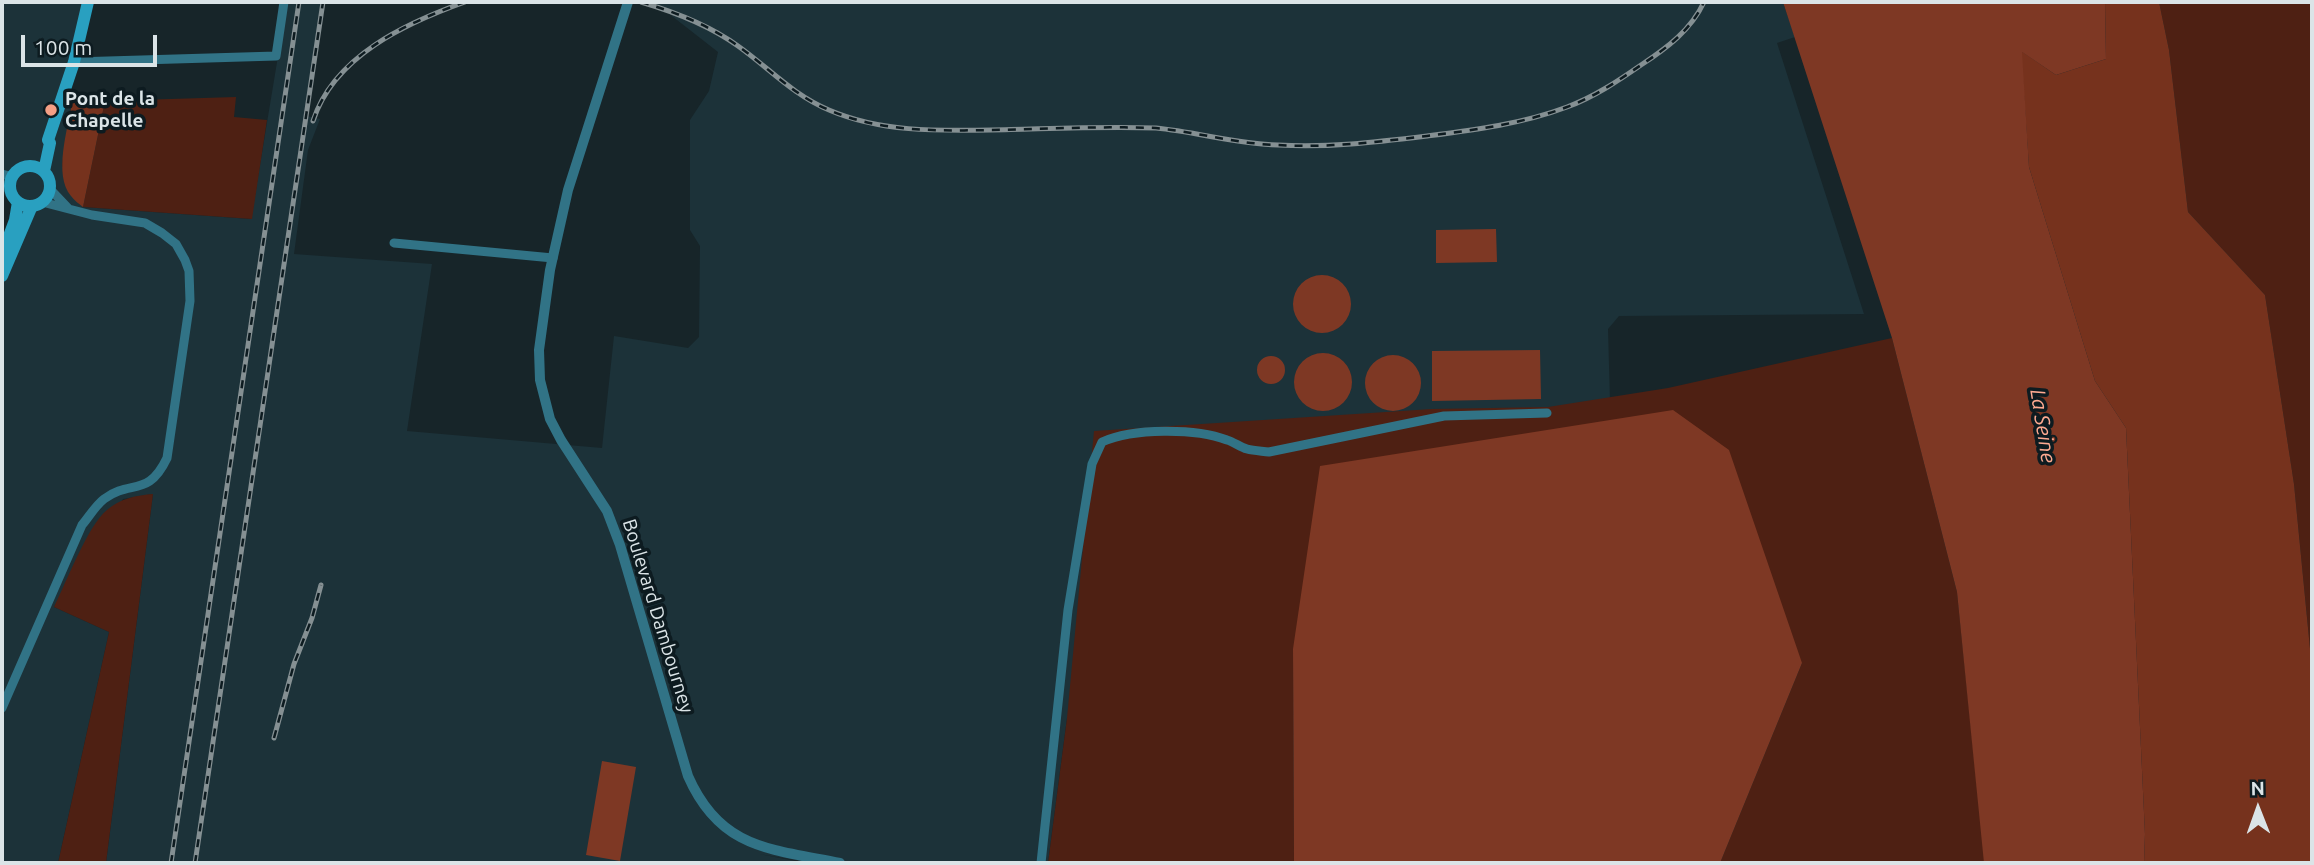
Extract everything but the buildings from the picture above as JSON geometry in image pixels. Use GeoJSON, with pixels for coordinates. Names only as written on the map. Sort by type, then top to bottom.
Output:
{"type":"FeatureCollection","features":[{"type":"Feature","properties":{"kind":"main road"},"geometry":{"type":"LineString","coordinates":[[29,166],[48,140],[74,62],[88,2]]}},
{"type":"Feature","properties":{"kind":"main road"},"geometry":{"type":"LineString","coordinates":[[44,172],[50,143],[48,140]]}},
{"type":"Feature","properties":{"kind":"main road"},"geometry":{"type":"LineString","coordinates":[[2,276],[37,204],[50,189],[44,172],[37,167],[22,168],[7,176],[11,193],[18,202],[37,204]]}},
{"type":"Feature","properties":{"kind":"main road"},"geometry":{"type":"LineString","coordinates":[[2,256],[15,220],[18,202]]}},
{"type":"Feature","properties":{"kind":"street"},"geometry":{"type":"LineString","coordinates":[[74,62],[276,56],[284,2]]}},
{"type":"Feature","properties":{"kind":"street","name":"Boulevard Dambourney"},"geometry":{"type":"LineString","coordinates":[[628,2],[572,174],[553,258],[539,350],[544,398],[550,419],[561,440],[607,511],[620,545],[688,776],[699,800],[726,829],[747,841],[769,849],[840,863]]}},
{"type":"Feature","properties":{"kind":"street"},"geometry":{"type":"LineString","coordinates":[[50,189],[68,208]]}},
{"type":"Feature","properties":{"kind":"street"},"geometry":{"type":"LineString","coordinates":[[2,708],[82,525],[103,500],[155,479],[167,458],[191,286],[185,260],[176,244],[145,223],[37,204]]}},
{"type":"Feature","properties":{"kind":"street"},"geometry":{"type":"LineString","coordinates":[[394,243],[553,258]]}},
{"type":"Feature","properties":{"kind":"street"},"geometry":{"type":"LineString","coordinates":[[1041,863],[1068,610],[1092,464],[1101,442],[1116,435],[1167,432],[1203,434],[1248,449],[1269,452],[1444,416],[1547,413]]}},
{"type":"Feature","properties":{"kind":"shaded area"},"geometry":{"type":"Polygon","coordinates":[[[2,2],[94,2],[66,103],[72,103],[62,165],[83,207],[251,219],[287,2],[325,2],[307,116],[320,119],[308,150],[294,254],[432,264],[407,431],[602,448],[614,336],[688,348],[699,337],[700,246],[690,230],[690,120],[709,91],[718,52],[654,2],[1783,2],[1795,37],[1777,43],[1864,314],[1619,316],[1608,329],[1610,401],[1067,718],[1048,863],[813,863],[759,854],[806,863],[106,863],[153,494],[123,499],[54,607],[109,632],[58,863],[2,863],[2,279],[23,221],[2,191],[2,2]]]}},
{"type":"Feature","properties":{"kind":"shaded area"},"geometry":{"type":"Polygon","coordinates":[[[2105,2],[2159,2],[2169,50],[2188,212],[2265,295],[2294,484],[2312,669],[2312,863],[2144,863],[2145,834],[2126,428],[2095,381],[2029,167],[2021,51],[2056,75],[2106,59],[2105,2]]]}},
{"type":"Feature","properties":{"kind":"shaded area"},"geometry":{"type":"Polygon","coordinates":[[[2159,2],[2312,2],[2312,669],[2294,484],[2265,295],[2188,212],[2169,50],[2159,2]]]}},
{"type":"Feature","properties":{"kind":"shaded area"},"geometry":{"type":"Polygon","coordinates":[[[236,97],[234,117],[267,120],[252,219],[83,207],[105,101],[236,97]]]}},
{"type":"Feature","properties":{"kind":"shaded area"},"geometry":{"type":"Polygon","coordinates":[[[105,101],[83,207],[71,196],[63,176],[63,151],[72,103],[105,101]]]}},
{"type":"Feature","properties":{"kind":"shaded area"},"geometry":{"type":"Polygon","coordinates":[[[1892,338],[1957,592],[1985,863],[1720,863],[1802,663],[1293,649],[1294,863],[1048,863],[1067,718],[1094,431],[1432,409],[1548,407],[1668,388],[1892,338]]]}},
{"type":"Feature","properties":{"kind":"shaded area"},"geometry":{"type":"Polygon","coordinates":[[[153,494],[106,863],[58,863],[109,632],[54,607],[85,541],[100,517],[123,500],[153,494]]]}},
{"type":"Feature","properties":{"kind":"water","name":"La Seine"},"geometry":{"type":"Polygon","coordinates":[[[1783,2],[2105,2],[2106,59],[2056,75],[2022,52],[2029,167],[2095,381],[2126,428],[2145,834],[2144,863],[1984,863],[1957,592],[1892,338],[1783,2]]]}},
{"type":"Feature","properties":{"kind":"water"},"geometry":{"type":"Polygon","coordinates":[[[1496,229],[1497,262],[1436,263],[1436,230],[1496,229]]]}},
{"type":"Feature","properties":{"kind":"water"},"geometry":{"type":"Polygon","coordinates":[[[1322,275],[1333,277],[1346,288],[1351,304],[1349,315],[1338,328],[1322,333],[1311,331],[1298,320],[1293,304],[1295,293],[1306,280],[1322,275]]]}},
{"type":"Feature","properties":{"kind":"water"},"geometry":{"type":"Polygon","coordinates":[[[1540,350],[1541,399],[1432,401],[1432,351],[1540,350]]]}},
{"type":"Feature","properties":{"kind":"water"},"geometry":{"type":"Polygon","coordinates":[[[1323,353],[1334,355],[1347,366],[1352,382],[1350,393],[1339,406],[1323,411],[1312,409],[1299,398],[1294,382],[1296,371],[1307,358],[1323,353]]]}},
{"type":"Feature","properties":{"kind":"water"},"geometry":{"type":"Polygon","coordinates":[[[1393,355],[1404,357],[1413,363],[1419,372],[1419,394],[1413,403],[1404,409],[1393,411],[1382,409],[1373,403],[1367,394],[1365,383],[1367,372],[1373,363],[1382,357],[1393,355]]]}},
{"type":"Feature","properties":{"kind":"water"},"geometry":{"type":"Polygon","coordinates":[[[1271,356],[1281,360],[1285,370],[1281,380],[1271,384],[1261,380],[1257,370],[1261,360],[1271,356]]]}},
{"type":"Feature","properties":{"kind":"water"},"geometry":{"type":"Polygon","coordinates":[[[1673,410],[1729,450],[1802,663],[1720,863],[1294,863],[1293,649],[1320,466],[1673,410]]]}},
{"type":"Feature","properties":{"kind":"water"},"geometry":{"type":"Polygon","coordinates":[[[602,761],[636,767],[620,861],[586,855],[602,761]]]}},
{"type":"Feature","properties":{"kind":"railway"},"geometry":{"type":"LineString","coordinates":[[171,863],[299,2]]}},
{"type":"Feature","properties":{"kind":"railway"},"geometry":{"type":"LineString","coordinates":[[195,863],[323,2]]}},
{"type":"Feature","properties":{"kind":"railway"},"geometry":{"type":"LineString","coordinates":[[313,121],[323,98],[337,78],[355,60],[375,45],[419,20],[465,2]]}},
{"type":"Feature","properties":{"kind":"railway"},"geometry":{"type":"LineString","coordinates":[[641,2],[704,25],[738,46],[804,97],[829,110],[868,123],[909,129],[950,130],[1156,128],[1247,142],[1297,146],[1371,142],[1462,131],[1515,122],[1567,107],[1606,88],[1660,52],[1685,30],[1704,2]]}},
{"type":"Feature","properties":{"kind":"railway"},"geometry":{"type":"LineString","coordinates":[[274,738],[294,664],[312,618],[321,585]]}},
{"type":"Feature","properties":{"kind":"place","name":"Pont de la Chapelle"},"geometry":{"type":"Point","coordinates":[51,110]}}]}
